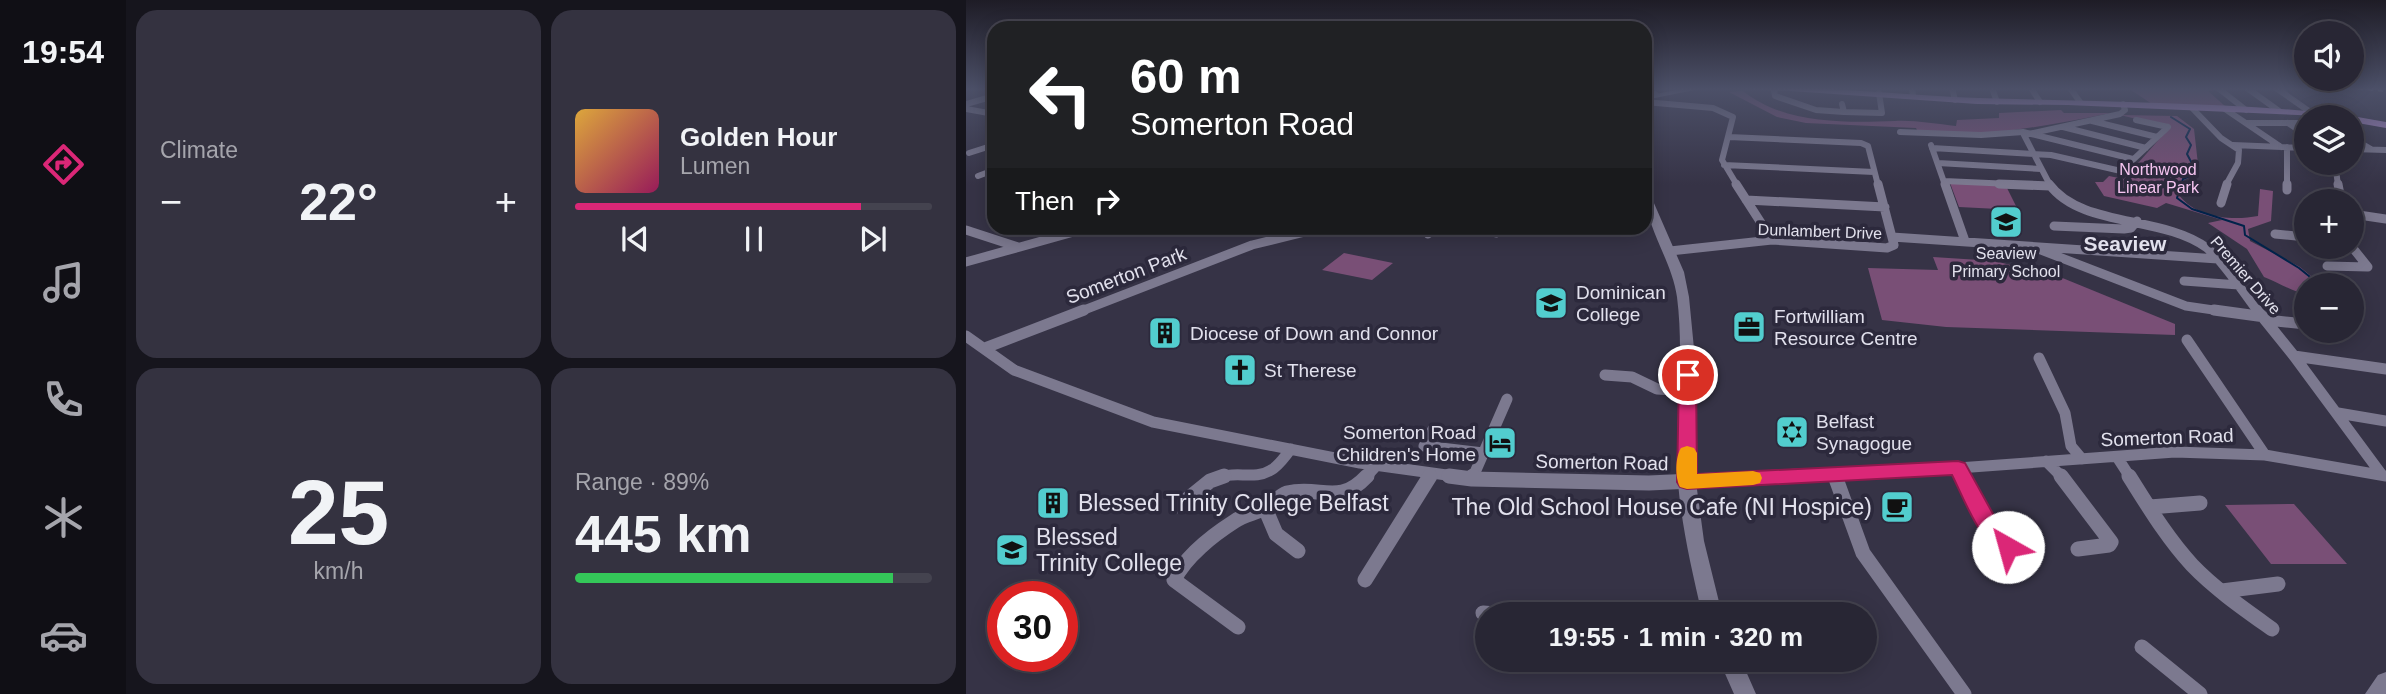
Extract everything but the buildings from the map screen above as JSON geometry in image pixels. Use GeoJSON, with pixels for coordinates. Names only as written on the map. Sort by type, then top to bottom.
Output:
{"type":"FeatureCollection","features":[{"type":"Feature","properties":{"kind":"main road"},"geometry":{"type":"LineString","coordinates":[[2364,121],[2386,125]]}},
{"type":"Feature","properties":{"kind":"street"},"geometry":{"type":"LineString","coordinates":[[1732,120],[1722,160],[1772,240]]}},
{"type":"Feature","properties":{"kind":"street"},"geometry":{"type":"LineString","coordinates":[[1900,132],[2027,133],[2088,120]]}},
{"type":"Feature","properties":{"kind":"street"},"geometry":{"type":"LineString","coordinates":[[2092,120],[2157,137]]}},
{"type":"Feature","properties":{"kind":"street"},"geometry":{"type":"LineString","coordinates":[[1932,148],[2057,156],[2121,171],[2168,127],[2138,120]]}},
{"type":"Feature","properties":{"kind":"street"},"geometry":{"type":"LineString","coordinates":[[2206,120],[2221,138],[2239,150],[2238,163],[2228,179],[2221,203]]}},
{"type":"Feature","properties":{"kind":"street"},"geometry":{"type":"LineString","coordinates":[[2242,120],[2284,147]]}},
{"type":"Feature","properties":{"kind":"street"},"geometry":{"type":"LineString","coordinates":[[2246,123],[2294,122]]}},
{"type":"Feature","properties":{"kind":"street"},"geometry":{"type":"LineString","coordinates":[[2288,123],[2294,127]]}},
{"type":"Feature","properties":{"kind":"street"},"geometry":{"type":"LineString","coordinates":[[2060,126],[2146,148]]}},
{"type":"Feature","properties":{"kind":"street"},"geometry":{"type":"LineString","coordinates":[[1927,133],[1965,241]]}},
{"type":"Feature","properties":{"kind":"street"},"geometry":{"type":"LineString","coordinates":[[2027,133],[2133,159]]}},
{"type":"Feature","properties":{"kind":"street","name":"Premier Drive"},"geometry":{"type":"LineString","coordinates":[[2027,133],[2023,136],[2032,154],[2050,186],[2062,198],[2074,205],[2188,237],[2217,259],[2266,318],[2384,475]]}},
{"type":"Feature","properties":{"kind":"street","name":"Dunlambert Drive"},"geometry":{"type":"LineString","coordinates":[[1670,251],[1772,240],[1887,247],[1894,245],[1868,146],[1861,143],[1729,137]]}},
{"type":"Feature","properties":{"kind":"street"},"geometry":{"type":"LineString","coordinates":[[2233,145],[2294,147]]}},
{"type":"Feature","properties":{"kind":"street"},"geometry":{"type":"LineString","coordinates":[[2364,145],[2372,149]]}},
{"type":"Feature","properties":{"kind":"street"},"geometry":{"type":"LineString","coordinates":[[970,153],[987,147]]}},
{"type":"Feature","properties":{"kind":"street"},"geometry":{"type":"LineString","coordinates":[[2284,147],[2287,190]]}},
{"type":"Feature","properties":{"kind":"street"},"geometry":{"type":"LineString","coordinates":[[2364,149],[2386,150]]}},
{"type":"Feature","properties":{"kind":"street"},"geometry":{"type":"LineString","coordinates":[[1938,163],[2041,170]]}},
{"type":"Feature","properties":{"kind":"street"},"geometry":{"type":"LineString","coordinates":[[1724,165],[1874,172]]}},
{"type":"Feature","properties":{"kind":"street"},"geometry":{"type":"LineString","coordinates":[[987,173],[978,176],[987,179]]}},
{"type":"Feature","properties":{"kind":"street"},"geometry":{"type":"LineString","coordinates":[[1944,181],[2050,186]]}},
{"type":"Feature","properties":{"kind":"street"},"geometry":{"type":"LineString","coordinates":[[1746,200],[1885,207]]}},
{"type":"Feature","properties":{"kind":"street"},"geometry":{"type":"LineString","coordinates":[[1652,211],[1678,272],[1685,306],[1687,482],[1695,541],[1709,602]]}},
{"type":"Feature","properties":{"kind":"street"},"geometry":{"type":"LineString","coordinates":[[2364,216],[2386,219]]}},
{"type":"Feature","properties":{"kind":"street"},"geometry":{"type":"LineString","coordinates":[[2054,226],[2124,229],[2131,228],[2137,222]]}},
{"type":"Feature","properties":{"kind":"street"},"geometry":{"type":"LineString","coordinates":[[966,230],[1018,247]]}},
{"type":"Feature","properties":{"kind":"street"},"geometry":{"type":"LineString","coordinates":[[2275,234],[2294,236]]}},
{"type":"Feature","properties":{"kind":"street"},"geometry":{"type":"LineString","coordinates":[[966,262],[1062,235]]}},
{"type":"Feature","properties":{"kind":"street","name":"Somerton Park"},"geometry":{"type":"LineString","coordinates":[[985,348],[1252,245],[1293,235]]}},
{"type":"Feature","properties":{"kind":"street"},"geometry":{"type":"LineString","coordinates":[[1892,237],[2217,259]]}},
{"type":"Feature","properties":{"kind":"street"},"geometry":{"type":"LineString","coordinates":[[2031,247],[2186,306],[2294,322]]}},
{"type":"Feature","properties":{"kind":"street"},"geometry":{"type":"LineString","coordinates":[[2327,266],[2368,267],[2362,259]]}},
{"type":"Feature","properties":{"kind":"street"},"geometry":{"type":"LineString","coordinates":[[2184,281],[2239,285]]}},
{"type":"Feature","properties":{"kind":"street","name":"Somerton Road"},"geometry":{"type":"LineString","coordinates":[[966,336],[1014,370],[1153,422],[1376,466],[1472,480],[1687,482],[1958,468],[2175,452],[2265,455],[2384,475]]}},
{"type":"Feature","properties":{"kind":"street"},"geometry":{"type":"LineString","coordinates":[[2187,340],[2265,455]]}},
{"type":"Feature","properties":{"kind":"street"},"geometry":{"type":"LineString","coordinates":[[2294,356],[2386,369]]}},
{"type":"Feature","properties":{"kind":"street"},"geometry":{"type":"LineString","coordinates":[[2039,358],[2066,413],[2071,446],[2082,459]]}},
{"type":"Feature","properties":{"kind":"street"},"geometry":{"type":"LineString","coordinates":[[1605,375],[1632,377],[1657,389],[1688,391]]}},
{"type":"Feature","properties":{"kind":"street"},"geometry":{"type":"LineString","coordinates":[[1472,480],[1507,399]]}},
{"type":"Feature","properties":{"kind":"street"},"geometry":{"type":"LineString","coordinates":[[2338,413],[2386,421]]}},
{"type":"Feature","properties":{"kind":"street"},"geometry":{"type":"LineString","coordinates":[[1433,429],[1424,446],[1483,453]]}},
{"type":"Feature","properties":{"kind":"street"},"geometry":{"type":"LineString","coordinates":[[1179,506],[1210,481],[1229,474],[1259,475],[1272,470],[1291,449]]}},
{"type":"Feature","properties":{"kind":"street"},"geometry":{"type":"LineString","coordinates":[[2117,457],[2184,556],[2222,591],[2272,629]]}},
{"type":"Feature","properties":{"kind":"street"},"geometry":{"type":"LineString","coordinates":[[2046,461],[2073,490],[2111,542],[2109,545],[2078,549]]}},
{"type":"Feature","properties":{"kind":"street"},"geometry":{"type":"LineString","coordinates":[[1238,627],[1174,580],[1181,565],[1236,520],[1265,508],[1284,494],[1301,491],[1339,494],[1356,488],[1376,466]]}},
{"type":"Feature","properties":{"kind":"street"},"geometry":{"type":"LineString","coordinates":[[1958,468],[1996,538],[2008,547]]}},
{"type":"Feature","properties":{"kind":"street"},"geometry":{"type":"LineString","coordinates":[[1834,474],[1863,553],[1964,694]]}},
{"type":"Feature","properties":{"kind":"street"},"geometry":{"type":"LineString","coordinates":[[1365,580],[1430,475]]}},
{"type":"Feature","properties":{"kind":"street"},"geometry":{"type":"LineString","coordinates":[[2150,507],[2200,503]]}},
{"type":"Feature","properties":{"kind":"street"},"geometry":{"type":"LineString","coordinates":[[1265,508],[1270,526],[1276,534],[1284,544],[1298,551]]}},
{"type":"Feature","properties":{"kind":"street"},"geometry":{"type":"LineString","coordinates":[[2222,591],[2278,584]]}},
{"type":"Feature","properties":{"kind":"street"},"geometry":{"type":"LineString","coordinates":[[2142,648],[2200,694]]}},
{"type":"Feature","properties":{"kind":"street"},"geometry":{"type":"LineString","coordinates":[[1735,672],[1745,694]]}},
{"type":"Feature","properties":{"kind":"street"},"geometry":{"type":"LineString","coordinates":[[2377,694],[2386,682]]}},
{"type":"Feature","properties":{"kind":"green space"},"geometry":{"type":"Polygon","coordinates":[[[1793,120],[1910,121],[1956,126],[1957,120],[2072,120],[1967,135],[1918,132],[1916,128],[1793,120]]]}},
{"type":"Feature","properties":{"kind":"green space","name":"Northwood Linear Park"},"geometry":{"type":"Polygon","coordinates":[[[2142,120],[2183,120],[2194,129],[2199,173],[2184,180],[2179,195],[2186,203],[2205,213],[2237,218],[2258,216],[2260,189],[2273,191],[2271,221],[2248,229],[2250,241],[2307,273],[2294,273],[2294,290],[2264,277],[2247,249],[2208,223],[2222,220],[2166,203],[2157,208],[2104,196],[2095,182],[2103,182],[2109,176],[2124,179],[2170,127],[2142,120]]]}},
{"type":"Feature","properties":{"kind":"green space"},"geometry":{"type":"Polygon","coordinates":[[[1950,183],[2006,186],[2018,210],[1959,207],[1950,183]]]}},
{"type":"Feature","properties":{"kind":"green space"},"geometry":{"type":"Polygon","coordinates":[[[1344,253],[1393,263],[1372,280],[1322,270],[1344,253]]]}},
{"type":"Feature","properties":{"kind":"green space"},"geometry":{"type":"Polygon","coordinates":[[[1933,257],[1995,261],[2018,267],[2038,268],[2175,324],[2175,335],[1946,327],[1882,320],[1868,268],[1938,270],[1933,257]]]}},
{"type":"Feature","properties":{"kind":"green space"},"geometry":{"type":"Polygon","coordinates":[[[2294,504],[2347,564],[2271,564],[2225,505],[2294,504]]]}},
{"type":"Feature","properties":{"kind":"waterway"},"geometry":{"type":"LineString","coordinates":[[2176,120],[2190,129],[2186,137],[2191,145],[2187,154],[2197,173],[2183,179],[2177,198],[2192,209],[2244,226],[2245,235],[2305,273]]}},
{"type":"Feature","properties":{"kind":"slow traffic"},"geometry":{"type":"LineString","coordinates":[[1687,453],[1687,482],[1753,478]]}},
{"type":"Feature","properties":{"kind":"place","name":"Seaview Primary School"},"geometry":{"type":"Point","coordinates":[2006,222]}},
{"type":"Feature","properties":{"kind":"place","name":"Dominican College"},"geometry":{"type":"Point","coordinates":[1551,303]}},
{"type":"Feature","properties":{"kind":"place","name":"Fortwilliam Resource Centre"},"geometry":{"type":"Point","coordinates":[1749,327]}},
{"type":"Feature","properties":{"kind":"place","name":"Diocese of Down and Connor"},"geometry":{"type":"Point","coordinates":[1165,333]}},
{"type":"Feature","properties":{"kind":"place","name":"St Therese"},"geometry":{"type":"Point","coordinates":[1240,370]}},
{"type":"Feature","properties":{"kind":"place","name":"Belfast Synagogue"},"geometry":{"type":"Point","coordinates":[1792,432]}},
{"type":"Feature","properties":{"kind":"place","name":"Somerton Road Children's Home"},"geometry":{"type":"Point","coordinates":[1500,443]}},
{"type":"Feature","properties":{"kind":"place","name":"Blessed Trinity College Belfast"},"geometry":{"type":"Point","coordinates":[1053,503]}},
{"type":"Feature","properties":{"kind":"place","name":"The Old School House Cafe (NI Hospice)"},"geometry":{"type":"Point","coordinates":[1897,507]}},
{"type":"Feature","properties":{"kind":"place","name":"Blessed Trinity College"},"geometry":{"type":"Point","coordinates":[1012,550]}},
{"type":"Feature","properties":{"kind":"district","name":"Seaview"},"geometry":{"type":"Point","coordinates":[2125,244]}},
{"type":"Feature","properties":{"kind":"route"},"geometry":{"type":"LineString","coordinates":[[1688,375],[1687,482],[1958,468],[1996,538],[2008,547]]}}]}
